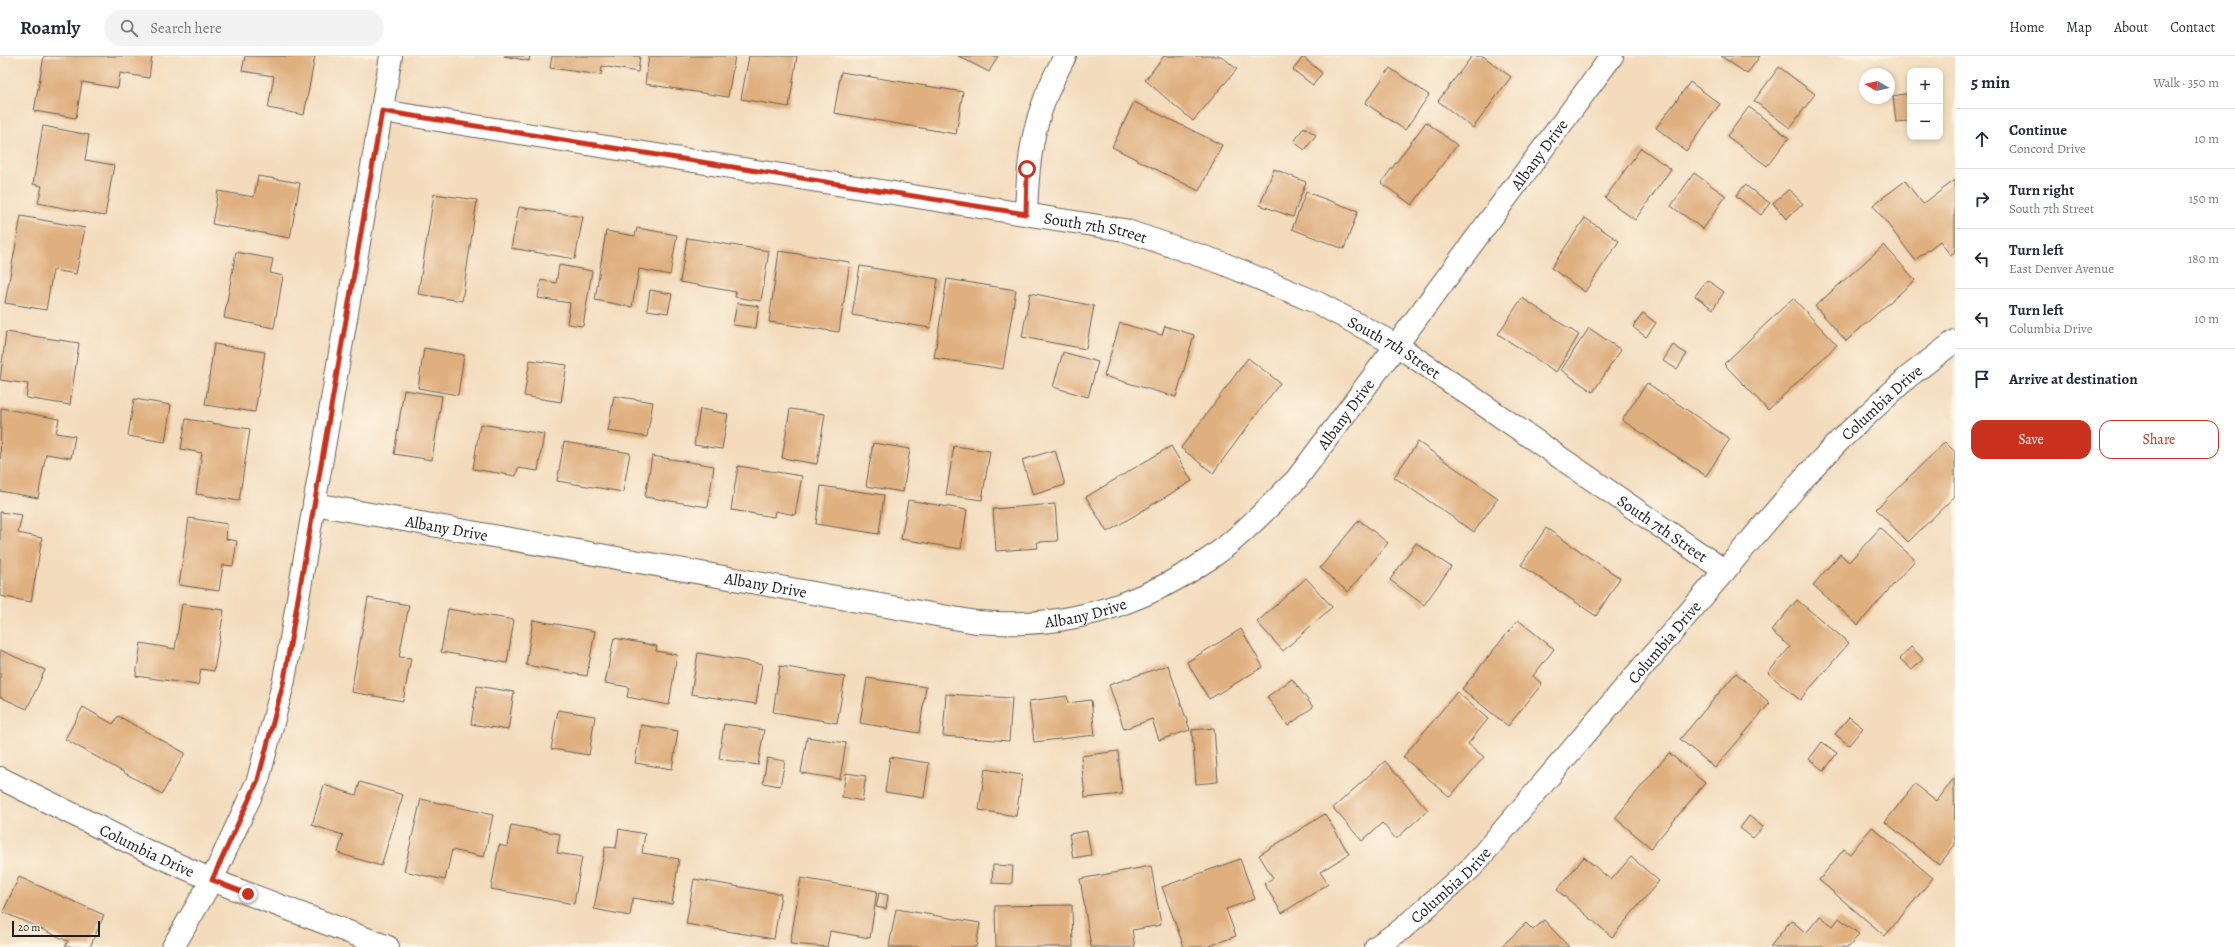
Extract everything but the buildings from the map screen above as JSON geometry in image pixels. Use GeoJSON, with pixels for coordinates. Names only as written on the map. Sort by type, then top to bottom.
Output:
{"type":"FeatureCollection","features":[{"type":"Feature","properties":{"kind":"street"},"geometry":{"type":"LineString","coordinates":[[173,947],[212,880],[258,780],[284,680],[391,56]]}},
{"type":"Feature","properties":{"kind":"street"},"geometry":{"type":"LineString","coordinates":[[1026,214],[1027,169],[1035,125],[1050,83],[1065,56]]}},
{"type":"Feature","properties":{"kind":"street","name":"Albany Drive"},"geometry":{"type":"LineString","coordinates":[[314,504],[976,622],[1026,623],[1074,617],[1122,604],[1167,585],[1209,559],[1247,528],[1296,480],[1398,346],[1612,56]]}},
{"type":"Feature","properties":{"kind":"street","name":"South 7th Street"},"geometry":{"type":"LineString","coordinates":[[382,111],[1124,230],[1222,263],[1318,303],[1398,346],[1725,571]]}},
{"type":"Feature","properties":{"kind":"street","name":"Columbia Drive"},"geometry":{"type":"LineString","coordinates":[[1376,947],[1414,919],[1471,868],[1803,479],[1840,440],[1908,376],[1955,341]]}},
{"type":"Feature","properties":{"kind":"street","name":"Columbia Drive"},"geometry":{"type":"LineString","coordinates":[[0,778],[147,851],[212,880],[388,947]]}},
{"type":"Feature","properties":{"kind":"route"},"geometry":{"type":"LineString","coordinates":[[248,894],[212,880],[258,780],[284,680],[382,111],[1026,214],[1027,169]]}}]}
